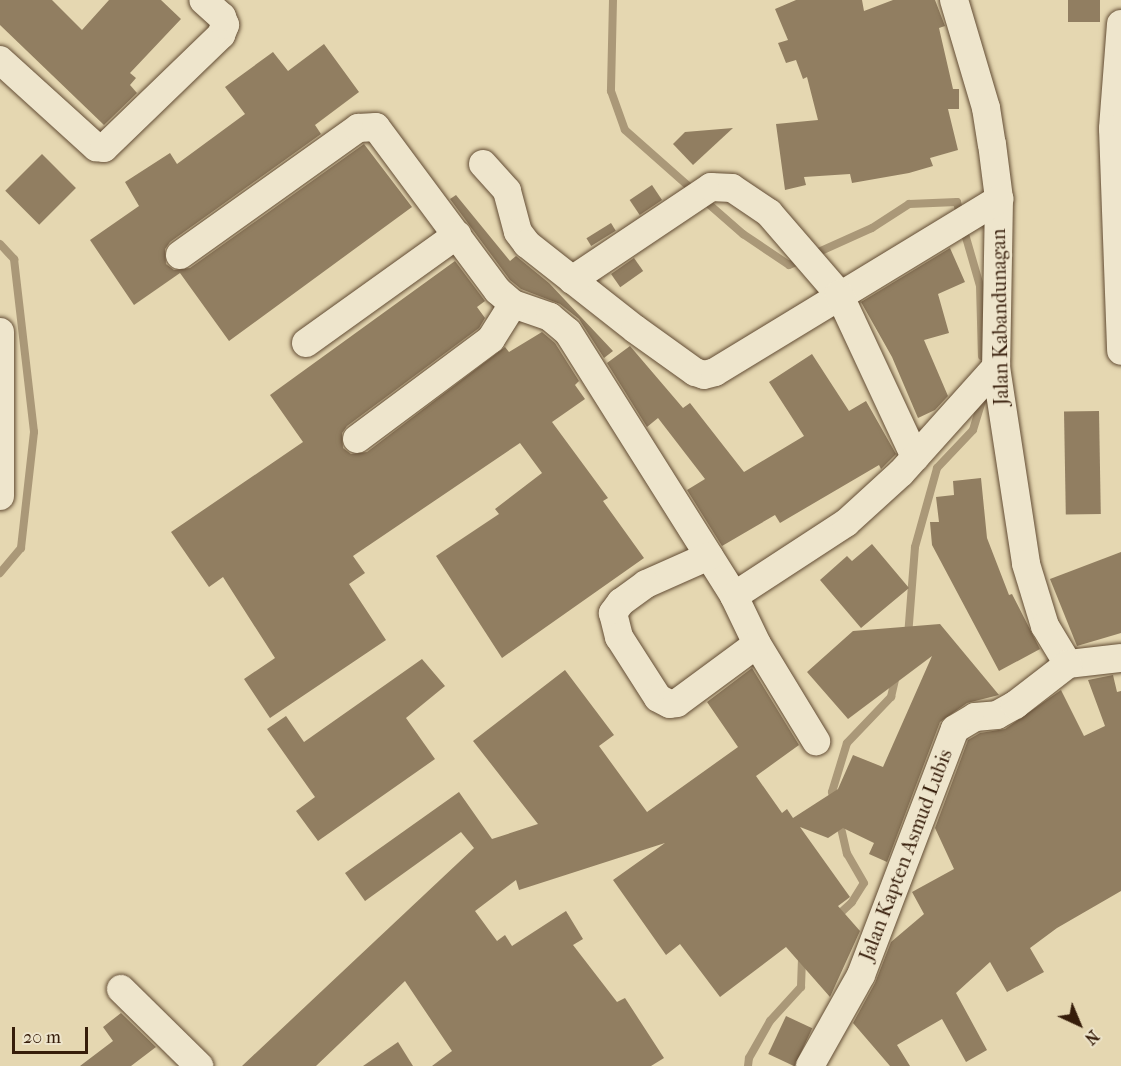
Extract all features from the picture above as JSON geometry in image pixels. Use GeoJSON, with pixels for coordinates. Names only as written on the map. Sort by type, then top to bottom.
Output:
{"type":"FeatureCollection","features":[{"type":"Feature","properties":{"kind":"street"},"geometry":{"type":"LineString","coordinates":[[0,60],[96,147],[104,148],[221,35],[225,26],[222,17],[203,0]]}},
{"type":"Feature","properties":{"kind":"street","name":"Jalan Kabandunagan"},"geometry":{"type":"LineString","coordinates":[[954,0],[986,108],[999,199],[996,367],[1026,564],[1045,626],[1068,664]]}},
{"type":"Feature","properties":{"kind":"street"},"geometry":{"type":"LineString","coordinates":[[1121,24],[1117,129],[1121,351]]}},
{"type":"Feature","properties":{"kind":"street"},"geometry":{"type":"LineString","coordinates":[[180,255],[364,125],[382,132],[498,291],[513,304],[550,317],[568,332],[734,596],[758,644],[816,741]]}},
{"type":"Feature","properties":{"kind":"street"},"geometry":{"type":"LineString","coordinates":[[483,164],[507,191],[518,232],[526,244],[695,372],[704,375],[715,372],[839,294],[999,199]]}},
{"type":"Feature","properties":{"kind":"street"},"geometry":{"type":"LineString","coordinates":[[572,280],[660,219],[720,184],[746,195],[769,213],[839,294],[915,457]]}},
{"type":"Feature","properties":{"kind":"street"},"geometry":{"type":"LineString","coordinates":[[306,343],[457,235]]}},
{"type":"Feature","properties":{"kind":"street"},"geometry":{"type":"LineString","coordinates":[[357,438],[491,339],[513,304]]}},
{"type":"Feature","properties":{"kind":"street"},"geometry":{"type":"LineString","coordinates":[[0,332],[0,496]]}},
{"type":"Feature","properties":{"kind":"street"},"geometry":{"type":"LineString","coordinates":[[734,596],[846,523],[915,457],[996,367]]}},
{"type":"Feature","properties":{"kind":"street"},"geometry":{"type":"LineString","coordinates":[[709,556],[646,584],[621,602],[613,613],[619,637],[658,698],[670,704],[677,703],[758,644]]}},
{"type":"Feature","properties":{"kind":"street"},"geometry":{"type":"LineString","coordinates":[[1068,664],[1121,658]]}},
{"type":"Feature","properties":{"kind":"street","name":"Jalan Kapten Asmud Lubis"},"geometry":{"type":"LineString","coordinates":[[810,1066],[861,975],[955,729],[975,717],[997,715],[1015,705],[1068,664]]}},
{"type":"Feature","properties":{"kind":"street"},"geometry":{"type":"LineString","coordinates":[[121,989],[199,1066]]}},
{"type":"Feature","properties":{"kind":"building"},"geometry":{"type":"Polygon","coordinates":[[[0,0],[52,0],[82,30],[109,0],[161,0],[181,19],[130,73],[136,78],[130,85],[137,93],[104,125],[0,25],[0,0]]]}},
{"type":"Feature","properties":{"kind":"building"},"geometry":{"type":"Polygon","coordinates":[[[796,0],[862,0],[864,11],[893,0],[935,0],[945,26],[939,28],[953,89],[959,89],[959,109],[948,109],[958,150],[930,158],[933,166],[909,173],[852,183],[850,174],[804,177],[806,185],[785,190],[776,124],[818,120],[807,77],[803,79],[796,60],[786,63],[778,43],[788,40],[775,9],[796,0]]]}},
{"type":"Feature","properties":{"kind":"building"},"geometry":{"type":"Polygon","coordinates":[[[1068,0],[1100,0],[1100,22],[1068,22],[1068,0]]]}},
{"type":"Feature","properties":{"kind":"building"},"geometry":{"type":"Polygon","coordinates":[[[324,44],[359,92],[315,125],[321,134],[170,242],[165,249],[166,264],[174,270],[190,268],[364,144],[412,207],[229,341],[180,273],[134,305],[90,240],[139,206],[125,182],[170,153],[177,164],[245,114],[225,87],[273,52],[288,71],[324,44]]]}},
{"type":"Feature","properties":{"kind":"building"},"geometry":{"type":"Polygon","coordinates":[[[733,128],[693,165],[673,144],[685,132],[733,128]]]}},
{"type":"Feature","properties":{"kind":"building"},"geometry":{"type":"Polygon","coordinates":[[[42,154],[76,188],[39,225],[5,191],[42,154]]]}},
{"type":"Feature","properties":{"kind":"building"},"geometry":{"type":"Polygon","coordinates":[[[652,185],[662,200],[640,215],[630,200],[652,185]]]}},
{"type":"Feature","properties":{"kind":"building"},"geometry":{"type":"Polygon","coordinates":[[[456,195],[510,261],[516,256],[549,283],[613,351],[604,358],[579,319],[560,304],[521,289],[510,280],[450,199],[456,195]]]}},
{"type":"Feature","properties":{"kind":"building"},"geometry":{"type":"Polygon","coordinates":[[[611,223],[616,231],[591,246],[586,238],[611,223]]]}},
{"type":"Feature","properties":{"kind":"building"},"geometry":{"type":"Polygon","coordinates":[[[950,248],[965,282],[938,294],[949,333],[924,340],[948,396],[935,410],[918,418],[892,357],[861,302],[950,248]]]}},
{"type":"Feature","properties":{"kind":"building"},"geometry":{"type":"Polygon","coordinates":[[[634,258],[643,271],[620,287],[611,274],[634,258]]]}},
{"type":"Feature","properties":{"kind":"building"},"geometry":{"type":"Polygon","coordinates":[[[455,261],[485,301],[477,307],[485,318],[479,328],[347,426],[342,433],[343,448],[351,454],[367,452],[505,347],[509,352],[542,332],[555,343],[579,381],[575,385],[585,399],[552,422],[608,498],[603,501],[644,558],[502,658],[436,556],[499,514],[495,509],[542,473],[520,443],[353,556],[365,573],[349,584],[386,640],[270,718],[244,679],[275,658],[223,577],[209,587],[171,532],[303,442],[270,395],[455,261]]]}},
{"type":"Feature","properties":{"kind":"building"},"geometry":{"type":"Polygon","coordinates":[[[630,346],[683,408],[690,403],[744,472],[804,436],[769,382],[812,354],[849,411],[866,401],[896,454],[881,469],[879,465],[780,523],[775,515],[722,546],[687,490],[705,479],[658,418],[647,427],[607,363],[630,346]]]}},
{"type":"Feature","properties":{"kind":"building"},"geometry":{"type":"Polygon","coordinates":[[[1099,411],[1101,514],[1066,515],[1064,412],[1099,411]]]}},
{"type":"Feature","properties":{"kind":"building"},"geometry":{"type":"Polygon","coordinates":[[[981,478],[987,538],[1009,595],[1012,594],[1040,649],[999,671],[932,545],[930,522],[939,522],[936,497],[954,495],[953,481],[981,478]]]}},
{"type":"Feature","properties":{"kind":"building"},"geometry":{"type":"Polygon","coordinates":[[[872,544],[909,588],[861,628],[820,580],[847,556],[852,561],[872,544]]]}},
{"type":"Feature","properties":{"kind":"building"},"geometry":{"type":"Polygon","coordinates":[[[1121,552],[1121,633],[1077,646],[1050,579],[1121,552]]]}},
{"type":"Feature","properties":{"kind":"building"},"geometry":{"type":"Polygon","coordinates":[[[940,624],[999,695],[967,703],[940,722],[887,862],[869,854],[874,843],[843,828],[828,838],[800,827],[850,897],[838,906],[860,931],[830,997],[786,947],[720,997],[680,944],[666,955],[613,880],[665,843],[519,890],[516,880],[475,911],[497,941],[505,935],[512,946],[566,911],[583,939],[573,945],[617,1002],[625,998],[664,1058],[651,1066],[432,1066],[452,1051],[405,981],[316,1066],[242,1066],[474,848],[461,832],[365,901],[345,873],[459,792],[492,839],[538,824],[473,741],[565,670],[614,735],[599,746],[647,812],[738,747],[707,702],[752,668],[799,745],[756,776],[782,813],[787,809],[793,818],[838,789],[853,755],[883,767],[932,656],[848,719],[807,672],[853,631],[940,624]]]}},
{"type":"Feature","properties":{"kind":"building"},"geometry":{"type":"Polygon","coordinates":[[[422,659],[445,686],[406,718],[435,759],[318,841],[296,811],[315,797],[267,729],[286,716],[304,742],[422,659]]]}},
{"type":"Feature","properties":{"kind":"building"},"geometry":{"type":"Polygon","coordinates":[[[1113,675],[1117,692],[1121,691],[1121,891],[1057,928],[1030,948],[1044,972],[1007,992],[990,962],[956,993],[987,1050],[966,1062],[942,1019],[897,1045],[910,1066],[890,1066],[853,1023],[875,983],[891,942],[924,914],[912,892],[954,869],[935,828],[968,740],[980,733],[1005,729],[1061,690],[1084,736],[1105,726],[1088,680],[1113,675]]]}},
{"type":"Feature","properties":{"kind":"building"},"geometry":{"type":"Polygon","coordinates":[[[121,1013],[156,1047],[131,1066],[80,1066],[113,1041],[103,1027],[121,1013]]]}},
{"type":"Feature","properties":{"kind":"building"},"geometry":{"type":"Polygon","coordinates":[[[786,1016],[812,1028],[795,1066],[768,1054],[786,1016]]]}},
{"type":"Feature","properties":{"kind":"building"},"geometry":{"type":"Polygon","coordinates":[[[398,1042],[413,1066],[363,1066],[398,1042]]]}},
{"type":"Feature","properties":{"kind":"waterway"},"geometry":{"type":"LineString","coordinates":[[613,0],[611,91],[625,130],[695,192]]}},
{"type":"Feature","properties":{"kind":"waterway"},"geometry":{"type":"LineString","coordinates":[[704,200],[743,234],[789,265],[801,260]]}},
{"type":"Feature","properties":{"kind":"waterway"},"geometry":{"type":"LineString","coordinates":[[812,255],[872,228],[909,204],[957,202],[960,215]]}},
{"type":"Feature","properties":{"kind":"waterway"},"geometry":{"type":"LineString","coordinates":[[963,227],[980,286],[982,356]]}},
{"type":"Feature","properties":{"kind":"waterway"},"geometry":{"type":"LineString","coordinates":[[0,244],[14,259],[34,432],[21,548],[0,573]]}},
{"type":"Feature","properties":{"kind":"waterway"},"geometry":{"type":"LineString","coordinates":[[908,636],[915,547],[937,468],[973,430],[983,398]]}},
{"type":"Feature","properties":{"kind":"waterway"},"geometry":{"type":"LineString","coordinates":[[835,802],[832,792],[847,743],[891,697],[896,676]]}},
{"type":"Feature","properties":{"kind":"waterway"},"geometry":{"type":"LineString","coordinates":[[835,918],[852,902],[864,883],[847,854],[839,820]]}},
{"type":"Feature","properties":{"kind":"waterway"},"geometry":{"type":"LineString","coordinates":[[748,1066],[749,1058],[770,1021],[801,987],[802,956]]}}]}
